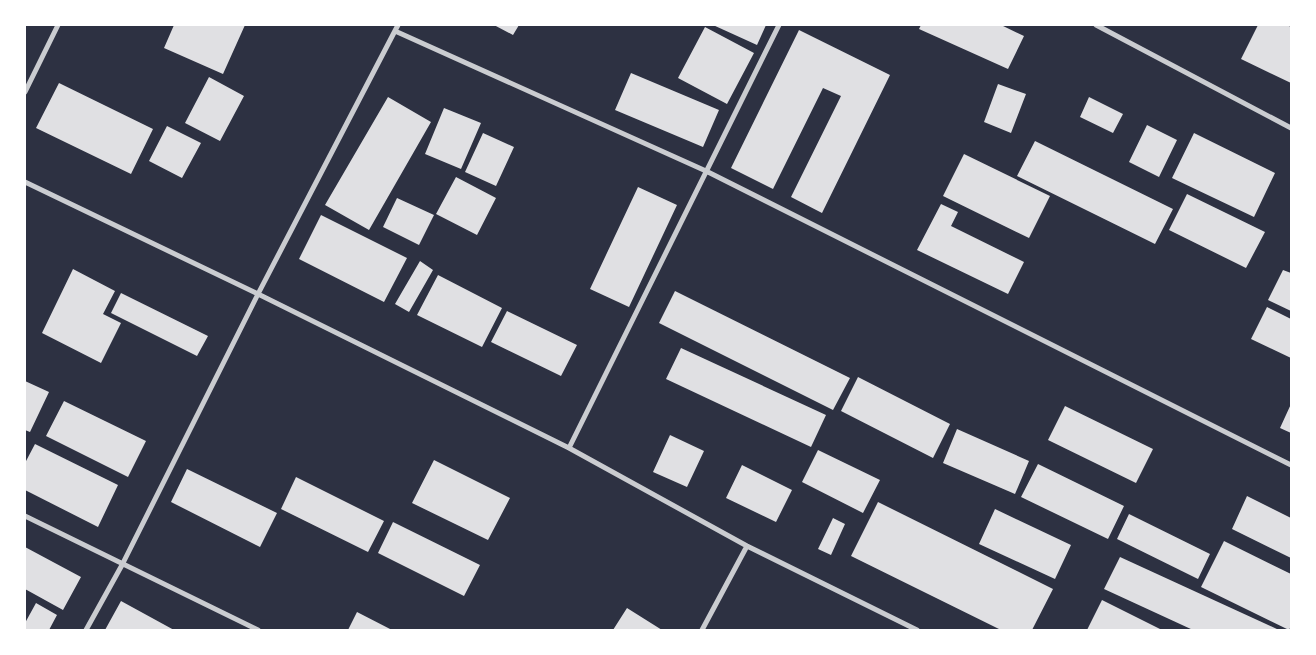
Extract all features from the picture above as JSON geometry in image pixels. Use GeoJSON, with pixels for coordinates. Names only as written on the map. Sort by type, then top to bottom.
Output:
{"type":"FeatureCollection","features":[{"type":"Feature","properties":{"kind":"street"},"geometry":{"type":"LineString","coordinates":[[25,92],[58,25]]}},
{"type":"Feature","properties":{"kind":"street"},"geometry":{"type":"LineString","coordinates":[[86,630],[122,565],[258,294],[398,25]]}},
{"type":"Feature","properties":{"kind":"street"},"geometry":{"type":"LineString","coordinates":[[569,448],[779,25]]}},
{"type":"Feature","properties":{"kind":"street"},"geometry":{"type":"LineString","coordinates":[[1096,25],[1291,128]]}},
{"type":"Feature","properties":{"kind":"street"},"geometry":{"type":"LineString","coordinates":[[395,31],[706,171],[1291,465]]}},
{"type":"Feature","properties":{"kind":"street"},"geometry":{"type":"LineString","coordinates":[[25,182],[258,294],[569,448],[747,546],[917,630]]}},
{"type":"Feature","properties":{"kind":"street"},"geometry":{"type":"LineString","coordinates":[[25,516],[258,630]]}},
{"type":"Feature","properties":{"kind":"street"},"geometry":{"type":"LineString","coordinates":[[702,630],[747,546]]}},
{"type":"Feature","properties":{"kind":"building"},"geometry":{"type":"Polygon","coordinates":[[[174,25],[245,25],[223,74],[164,48],[174,25]]]}},
{"type":"Feature","properties":{"kind":"building"},"geometry":{"type":"Polygon","coordinates":[[[494,25],[519,25],[513,35],[494,25]]]}},
{"type":"Feature","properties":{"kind":"building"},"geometry":{"type":"Polygon","coordinates":[[[713,25],[766,25],[757,45],[713,25]]]}},
{"type":"Feature","properties":{"kind":"building"},"geometry":{"type":"Polygon","coordinates":[[[921,25],[1001,25],[1024,36],[1008,69],[919,29],[921,25]]]}},
{"type":"Feature","properties":{"kind":"building"},"geometry":{"type":"Polygon","coordinates":[[[1258,25],[1287,25],[1291,27],[1291,83],[1241,59],[1258,25]]]}},
{"type":"Feature","properties":{"kind":"building"},"geometry":{"type":"Polygon","coordinates":[[[705,27],[754,53],[727,104],[678,78],[705,27]]]}},
{"type":"Feature","properties":{"kind":"building"},"geometry":{"type":"Polygon","coordinates":[[[799,30],[890,75],[822,213],[791,197],[841,96],[823,88],[773,189],[731,168],[799,30]]]}},
{"type":"Feature","properties":{"kind":"building"},"geometry":{"type":"Polygon","coordinates":[[[631,73],[719,110],[703,147],[615,110],[631,73]]]}},
{"type":"Feature","properties":{"kind":"building"},"geometry":{"type":"Polygon","coordinates":[[[209,77],[244,96],[220,141],[185,123],[209,77]]]}},
{"type":"Feature","properties":{"kind":"building"},"geometry":{"type":"Polygon","coordinates":[[[59,83],[153,129],[131,174],[36,128],[59,83]]]}},
{"type":"Feature","properties":{"kind":"building"},"geometry":{"type":"Polygon","coordinates":[[[998,84],[1026,94],[1011,133],[984,122],[998,84]]]}},
{"type":"Feature","properties":{"kind":"building"},"geometry":{"type":"Polygon","coordinates":[[[388,97],[431,122],[369,230],[325,205],[388,97]]]}},
{"type":"Feature","properties":{"kind":"building"},"geometry":{"type":"Polygon","coordinates":[[[1089,97],[1123,114],[1113,133],[1080,117],[1089,97]]]}},
{"type":"Feature","properties":{"kind":"building"},"geometry":{"type":"Polygon","coordinates":[[[444,108],[481,123],[461,169],[425,154],[444,108]]]}},
{"type":"Feature","properties":{"kind":"building"},"geometry":{"type":"Polygon","coordinates":[[[1147,125],[1177,140],[1159,177],[1129,162],[1147,125]]]}},
{"type":"Feature","properties":{"kind":"building"},"geometry":{"type":"Polygon","coordinates":[[[167,126],[201,143],[182,178],[149,161],[167,126]]]}},
{"type":"Feature","properties":{"kind":"building"},"geometry":{"type":"Polygon","coordinates":[[[483,133],[514,147],[496,186],[465,172],[483,133]]]}},
{"type":"Feature","properties":{"kind":"building"},"geometry":{"type":"Polygon","coordinates":[[[1194,133],[1275,173],[1254,217],[1172,178],[1194,133]]]}},
{"type":"Feature","properties":{"kind":"building"},"geometry":{"type":"Polygon","coordinates":[[[1035,141],[1173,209],[1155,244],[1017,176],[1035,141]]]}},
{"type":"Feature","properties":{"kind":"building"},"geometry":{"type":"Polygon","coordinates":[[[964,154],[1050,196],[1029,238],[943,196],[964,154]]]}},
{"type":"Feature","properties":{"kind":"building"},"geometry":{"type":"Polygon","coordinates":[[[456,177],[496,198],[477,235],[436,214],[456,177]]]}},
{"type":"Feature","properties":{"kind":"building"},"geometry":{"type":"Polygon","coordinates":[[[638,187],[677,205],[629,307],[590,289],[638,187]]]}},
{"type":"Feature","properties":{"kind":"building"},"geometry":{"type":"Polygon","coordinates":[[[1187,194],[1265,232],[1246,268],[1169,230],[1187,194]]]}},
{"type":"Feature","properties":{"kind":"building"},"geometry":{"type":"Polygon","coordinates":[[[397,198],[434,215],[419,245],[383,227],[397,198]]]}},
{"type":"Feature","properties":{"kind":"building"},"geometry":{"type":"Polygon","coordinates":[[[941,204],[958,212],[951,226],[1024,262],[1008,294],[917,250],[941,204]]]}},
{"type":"Feature","properties":{"kind":"building"},"geometry":{"type":"Polygon","coordinates":[[[321,215],[407,258],[384,302],[299,259],[321,215]]]}},
{"type":"Feature","properties":{"kind":"building"},"geometry":{"type":"Polygon","coordinates":[[[420,261],[433,270],[409,312],[395,304],[420,261]]]}},
{"type":"Feature","properties":{"kind":"building"},"geometry":{"type":"Polygon","coordinates":[[[73,269],[115,291],[103,314],[121,323],[101,363],[42,333],[73,269]]]}},
{"type":"Feature","properties":{"kind":"building"},"geometry":{"type":"Polygon","coordinates":[[[1283,270],[1291,273],[1291,311],[1268,300],[1283,270]]]}},
{"type":"Feature","properties":{"kind":"building"},"geometry":{"type":"Polygon","coordinates":[[[438,275],[502,308],[482,347],[417,315],[438,275]]]}},
{"type":"Feature","properties":{"kind":"building"},"geometry":{"type":"Polygon","coordinates":[[[675,291],[850,378],[833,410],[659,323],[675,291]]]}},
{"type":"Feature","properties":{"kind":"building"},"geometry":{"type":"Polygon","coordinates":[[[121,293],[208,336],[197,356],[111,313],[121,293]]]}},
{"type":"Feature","properties":{"kind":"building"},"geometry":{"type":"Polygon","coordinates":[[[1267,307],[1291,319],[1291,358],[1251,339],[1267,307]]]}},
{"type":"Feature","properties":{"kind":"building"},"geometry":{"type":"Polygon","coordinates":[[[507,311],[577,345],[561,376],[491,342],[507,311]]]}},
{"type":"Feature","properties":{"kind":"building"},"geometry":{"type":"Polygon","coordinates":[[[681,348],[826,415],[811,447],[666,379],[681,348]]]}},
{"type":"Feature","properties":{"kind":"building"},"geometry":{"type":"Polygon","coordinates":[[[858,377],[950,424],[933,458],[841,411],[858,377]]]}},
{"type":"Feature","properties":{"kind":"building"},"geometry":{"type":"Polygon","coordinates":[[[25,381],[49,392],[30,432],[25,430],[25,381]]]}},
{"type":"Feature","properties":{"kind":"building"},"geometry":{"type":"Polygon","coordinates":[[[64,401],[146,441],[128,477],[46,436],[64,401]]]}},
{"type":"Feature","properties":{"kind":"building"},"geometry":{"type":"Polygon","coordinates":[[[1291,404],[1291,433],[1280,428],[1291,404]]]}},
{"type":"Feature","properties":{"kind":"building"},"geometry":{"type":"Polygon","coordinates":[[[1065,406],[1153,449],[1136,483],[1048,440],[1065,406]]]}},
{"type":"Feature","properties":{"kind":"building"},"geometry":{"type":"Polygon","coordinates":[[[957,429],[1029,461],[1015,494],[943,463],[957,429]]]}},
{"type":"Feature","properties":{"kind":"building"},"geometry":{"type":"Polygon","coordinates":[[[670,435],[704,451],[687,487],[653,472],[670,435]]]}},
{"type":"Feature","properties":{"kind":"building"},"geometry":{"type":"Polygon","coordinates":[[[35,444],[118,485],[98,527],[25,490],[25,463],[35,444]]]}},
{"type":"Feature","properties":{"kind":"building"},"geometry":{"type":"Polygon","coordinates":[[[818,450],[880,480],[863,513],[802,482],[818,450]]]}},
{"type":"Feature","properties":{"kind":"building"},"geometry":{"type":"Polygon","coordinates":[[[434,460],[510,498],[488,540],[412,503],[434,460]]]}},
{"type":"Feature","properties":{"kind":"building"},"geometry":{"type":"Polygon","coordinates":[[[1038,464],[1124,506],[1108,539],[1021,497],[1038,464]]]}},
{"type":"Feature","properties":{"kind":"building"},"geometry":{"type":"Polygon","coordinates":[[[742,465],[792,490],[776,522],[726,498],[742,465]]]}},
{"type":"Feature","properties":{"kind":"building"},"geometry":{"type":"Polygon","coordinates":[[[187,469],[277,513],[260,547],[171,502],[187,469]]]}},
{"type":"Feature","properties":{"kind":"building"},"geometry":{"type":"Polygon","coordinates":[[[296,477],[384,521],[368,552],[281,509],[296,477]]]}},
{"type":"Feature","properties":{"kind":"building"},"geometry":{"type":"Polygon","coordinates":[[[1247,496],[1291,518],[1291,558],[1232,529],[1247,496]]]}},
{"type":"Feature","properties":{"kind":"building"},"geometry":{"type":"Polygon","coordinates":[[[878,502],[1053,589],[1032,630],[1001,630],[851,556],[878,502]]]}},
{"type":"Feature","properties":{"kind":"building"},"geometry":{"type":"Polygon","coordinates":[[[995,509],[1071,545],[1055,579],[979,544],[995,509]]]}},
{"type":"Feature","properties":{"kind":"building"},"geometry":{"type":"Polygon","coordinates":[[[1129,514],[1210,554],[1198,579],[1117,539],[1129,514]]]}},
{"type":"Feature","properties":{"kind":"building"},"geometry":{"type":"Polygon","coordinates":[[[833,518],[845,524],[831,555],[818,549],[833,518]]]}},
{"type":"Feature","properties":{"kind":"building"},"geometry":{"type":"Polygon","coordinates":[[[393,522],[480,565],[464,596],[378,553],[393,522]]]}},
{"type":"Feature","properties":{"kind":"building"},"geometry":{"type":"Polygon","coordinates":[[[1224,541],[1291,574],[1291,626],[1289,630],[1201,587],[1224,541]]]}},
{"type":"Feature","properties":{"kind":"building"},"geometry":{"type":"Polygon","coordinates":[[[25,547],[81,577],[63,610],[25,589],[25,547]]]}},
{"type":"Feature","properties":{"kind":"building"},"geometry":{"type":"Polygon","coordinates":[[[1120,557],[1279,630],[1193,630],[1104,589],[1120,557]]]}},
{"type":"Feature","properties":{"kind":"building"},"geometry":{"type":"Polygon","coordinates":[[[1102,600],[1162,630],[1087,630],[1102,600]]]}},
{"type":"Feature","properties":{"kind":"building"},"geometry":{"type":"Polygon","coordinates":[[[121,601],[174,630],[105,630],[121,601]]]}},
{"type":"Feature","properties":{"kind":"building"},"geometry":{"type":"Polygon","coordinates":[[[36,603],[57,615],[49,630],[25,630],[25,623],[36,603]]]}},
{"type":"Feature","properties":{"kind":"building"},"geometry":{"type":"Polygon","coordinates":[[[627,608],[662,630],[613,630],[627,608]]]}},
{"type":"Feature","properties":{"kind":"building"},"geometry":{"type":"Polygon","coordinates":[[[357,612],[392,630],[348,630],[357,612]]]}}]}
